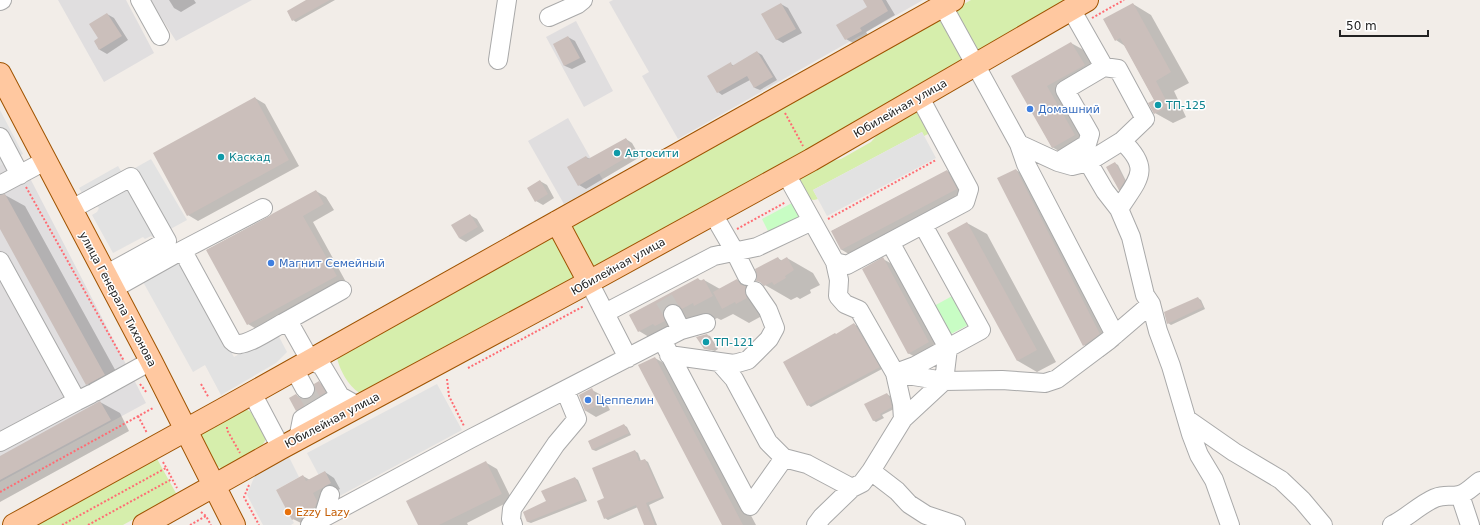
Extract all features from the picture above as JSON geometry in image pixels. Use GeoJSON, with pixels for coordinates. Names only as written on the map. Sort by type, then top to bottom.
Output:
{"type":"FeatureCollection","features":[{"type":"Feature","properties":{"kind":"main road"},"geometry":{"type":"LineString","coordinates":[[14,525],[257,390],[316,363],[557,222],[948,3]]}},
{"type":"Feature","properties":{"kind":"main road","name":"Юбилейная улица"},"geometry":{"type":"LineString","coordinates":[[144,525],[290,443],[349,401],[589,282],[786,174],[1079,4]]}},
{"type":"Feature","properties":{"kind":"main road","name":"улица Генерала Тихонова"},"geometry":{"type":"LineString","coordinates":[[0,74],[70,210],[151,361],[234,525]]}},
{"type":"Feature","properties":{"kind":"main road"},"geometry":{"type":"LineString","coordinates":[[557,222],[589,282]]}},
{"type":"Feature","properties":{"kind":"street"},"geometry":{"type":"LineString","coordinates":[[140,0],[160,36]]}},
{"type":"Feature","properties":{"kind":"street"},"geometry":{"type":"LineString","coordinates":[[498,60],[507,0]]}},
{"type":"Feature","properties":{"kind":"street"},"geometry":{"type":"LineString","coordinates":[[549,17],[579,1]]}},
{"type":"Feature","properties":{"kind":"street"},"geometry":{"type":"LineString","coordinates":[[948,3],[976,65],[1019,144],[1026,164],[1115,335]]}},
{"type":"Feature","properties":{"kind":"street"},"geometry":{"type":"LineString","coordinates":[[1079,4],[1104,67]]}},
{"type":"Feature","properties":{"kind":"street"},"geometry":{"type":"LineString","coordinates":[[1019,144],[1058,162],[1072,166],[1088,162],[1122,141],[1145,119],[1118,69],[1104,67],[1065,90],[1090,134],[1087,144],[1058,162]]}},
{"type":"Feature","properties":{"kind":"street"},"geometry":{"type":"LineString","coordinates":[[835,262],[847,265],[965,202],[969,189],[940,145],[919,96]]}},
{"type":"Feature","properties":{"kind":"street"},"geometry":{"type":"LineString","coordinates":[[0,137],[20,175]]}},
{"type":"Feature","properties":{"kind":"street"},"geometry":{"type":"LineString","coordinates":[[1118,209],[1138,178],[1140,165],[1133,152],[1122,141]]}},
{"type":"Feature","properties":{"kind":"street"},"geometry":{"type":"LineString","coordinates":[[0,185],[45,161]]}},
{"type":"Feature","properties":{"kind":"street"},"geometry":{"type":"LineString","coordinates":[[1088,162],[1105,191],[1118,209],[1131,237],[1145,295],[1150,304],[1188,420],[1191,434],[1199,455],[1214,480],[1230,525]]}},
{"type":"Feature","properties":{"kind":"street"},"geometry":{"type":"LineString","coordinates":[[786,174],[813,215],[835,262],[839,280],[838,296],[845,304],[859,310],[895,373],[902,404],[903,419]]}},
{"type":"Feature","properties":{"kind":"street"},"geometry":{"type":"LineString","coordinates":[[70,210],[131,177],[167,242],[109,282]]}},
{"type":"Feature","properties":{"kind":"street"},"geometry":{"type":"LineString","coordinates":[[109,282],[179,252],[263,208]]}},
{"type":"Feature","properties":{"kind":"street"},"geometry":{"type":"LineString","coordinates":[[316,521],[470,439],[628,358],[665,348],[719,362],[734,364],[748,360],[769,339],[775,328],[768,310],[751,283],[736,252],[712,214]]}},
{"type":"Feature","properties":{"kind":"street"},"geometry":{"type":"LineString","coordinates":[[605,313],[665,300],[714,256],[757,247],[813,215]]}},
{"type":"Feature","properties":{"kind":"street"},"geometry":{"type":"LineString","coordinates":[[895,373],[915,366],[981,330],[923,225]]}},
{"type":"Feature","properties":{"kind":"street"},"geometry":{"type":"LineString","coordinates":[[816,525],[822,517],[852,488],[862,483],[903,419],[944,381],[948,348],[890,242]]}},
{"type":"Feature","properties":{"kind":"street"},"geometry":{"type":"LineString","coordinates":[[179,252],[186,257],[232,341],[236,344],[245,343],[342,290]]}},
{"type":"Feature","properties":{"kind":"street"},"geometry":{"type":"LineString","coordinates":[[0,261],[88,396]]}},
{"type":"Feature","properties":{"kind":"street"},"geometry":{"type":"LineString","coordinates":[[589,282],[628,358]]}},
{"type":"Feature","properties":{"kind":"street"},"geometry":{"type":"LineString","coordinates":[[665,300],[681,330]]}},
{"type":"Feature","properties":{"kind":"street"},"geometry":{"type":"LineString","coordinates":[[895,373],[944,381],[1002,380],[1045,383],[1057,379],[1115,335],[1150,304]]}},
{"type":"Feature","properties":{"kind":"street"},"geometry":{"type":"LineString","coordinates":[[283,323],[286,323],[292,328],[316,363],[349,401]]}},
{"type":"Feature","properties":{"kind":"street"},"geometry":{"type":"LineString","coordinates":[[665,348],[681,330],[706,323]]}},
{"type":"Feature","properties":{"kind":"street"},"geometry":{"type":"LineString","coordinates":[[665,348],[750,506],[784,458]]}},
{"type":"Feature","properties":{"kind":"street"},"geometry":{"type":"LineString","coordinates":[[0,442],[151,361]]}},
{"type":"Feature","properties":{"kind":"street"},"geometry":{"type":"LineString","coordinates":[[719,362],[734,379],[768,442],[784,458],[807,464],[852,488]]}},
{"type":"Feature","properties":{"kind":"street"},"geometry":{"type":"LineString","coordinates":[[290,443],[257,390],[302,384],[316,363]]}},
{"type":"Feature","properties":{"kind":"street"},"geometry":{"type":"LineString","coordinates":[[514,525],[511,519],[512,509],[556,444],[577,419],[565,390]]}},
{"type":"Feature","properties":{"kind":"street"},"geometry":{"type":"LineString","coordinates":[[290,443],[302,419],[316,407],[349,401]]}},
{"type":"Feature","properties":{"kind":"street"},"geometry":{"type":"LineString","coordinates":[[1188,420],[1234,452],[1281,480],[1307,505],[1323,525]]}},
{"type":"Feature","properties":{"kind":"street"},"geometry":{"type":"LineString","coordinates":[[871,471],[897,491],[909,504],[926,515],[956,525]]}},
{"type":"Feature","properties":{"kind":"street"},"geometry":{"type":"LineString","coordinates":[[1392,525],[1402,520],[1434,498],[1446,495],[1460,495],[1480,482]]}},
{"type":"Feature","properties":{"kind":"street"},"geometry":{"type":"LineString","coordinates":[[316,521],[330,495]]}},
{"type":"Feature","properties":{"kind":"street"},"geometry":{"type":"LineString","coordinates":[[1460,495],[1470,525]]}},
{"type":"Feature","properties":{"kind":"path"},"geometry":{"type":"LineString","coordinates":[[783,109],[805,151]]}},
{"type":"Feature","properties":{"kind":"path"},"geometry":{"type":"LineString","coordinates":[[813,215],[940,145]]}},
{"type":"Feature","properties":{"kind":"path"},"geometry":{"type":"LineString","coordinates":[[20,175],[130,372],[149,394]]}},
{"type":"Feature","properties":{"kind":"path"},"geometry":{"type":"LineString","coordinates":[[447,379],[449,396],[470,439]]}},
{"type":"Feature","properties":{"kind":"path"},"geometry":{"type":"LineString","coordinates":[[0,492],[153,408]]}},
{"type":"Feature","properties":{"kind":"path"},"geometry":{"type":"LineString","coordinates":[[138,416],[181,495],[206,516],[211,525]]}},
{"type":"Feature","properties":{"kind":"path"},"geometry":{"type":"LineString","coordinates":[[226,424],[227,430],[241,454]]}},
{"type":"Feature","properties":{"kind":"path"},"geometry":{"type":"LineString","coordinates":[[62,525],[166,468]]}},
{"type":"Feature","properties":{"kind":"path"},"geometry":{"type":"LineString","coordinates":[[88,525],[172,479]]}},
{"type":"Feature","properties":{"kind":"path"},"geometry":{"type":"LineString","coordinates":[[244,497],[259,525]]}},
{"type":"Feature","properties":{"kind":"path"},"geometry":{"type":"LineString","coordinates":[[190,525],[206,516]]}},
{"type":"Feature","properties":{"kind":"shaded area"},"geometry":{"type":"Polygon","coordinates":[[[58,0],[126,0],[154,53],[104,82],[58,0]]]}},
{"type":"Feature","properties":{"kind":"shaded area"},"geometry":{"type":"Polygon","coordinates":[[[150,0],[252,0],[176,41],[150,0]]]}},
{"type":"Feature","properties":{"kind":"shaded area"},"geometry":{"type":"Polygon","coordinates":[[[613,0],[923,0],[678,139],[642,76],[649,72],[609,2],[613,0]]]}},
{"type":"Feature","properties":{"kind":"shaded area"},"geometry":{"type":"Polygon","coordinates":[[[576,21],[613,91],[584,107],[546,37],[576,21]]]}},
{"type":"Feature","properties":{"kind":"shaded area"},"geometry":{"type":"Polygon","coordinates":[[[0,110],[23,154],[0,166],[0,110]]]}},
{"type":"Feature","properties":{"kind":"shaded area"},"geometry":{"type":"Polygon","coordinates":[[[568,118],[604,182],[564,204],[528,141],[568,118]]]}},
{"type":"Feature","properties":{"kind":"shaded area"},"geometry":{"type":"Polygon","coordinates":[[[0,120],[146,403],[0,482],[0,120]]]}},
{"type":"Feature","properties":{"kind":"shaded area"},"geometry":{"type":"Polygon","coordinates":[[[922,132],[936,158],[827,216],[813,190],[922,132]]]}},
{"type":"Feature","properties":{"kind":"shaded area"},"geometry":{"type":"Polygon","coordinates":[[[151,159],[187,220],[154,238],[151,236],[145,239],[143,237],[113,253],[92,215],[97,212],[99,208],[82,193],[79,188],[118,166],[121,171],[128,172],[151,159]]]}},
{"type":"Feature","properties":{"kind":"shaded area"},"geometry":{"type":"Polygon","coordinates":[[[181,259],[234,357],[277,333],[287,352],[276,363],[221,395],[205,365],[193,372],[142,280],[181,259]]]}},
{"type":"Feature","properties":{"kind":"shaded area"},"geometry":{"type":"Polygon","coordinates":[[[437,384],[462,430],[334,499],[325,487],[307,453],[437,384]]]}},
{"type":"Feature","properties":{"kind":"shaded area"},"geometry":{"type":"Polygon","coordinates":[[[289,457],[299,477],[276,490],[294,523],[291,525],[263,525],[247,495],[255,475],[289,457]]]}},
{"type":"Feature","properties":{"kind":"green space"},"geometry":{"type":"Polygon","coordinates":[[[971,0],[1071,0],[980,52],[974,49],[955,15],[957,8],[971,0]]]}},
{"type":"Feature","properties":{"kind":"green space"},"geometry":{"type":"Polygon","coordinates":[[[939,18],[945,19],[965,56],[963,64],[597,270],[588,268],[569,233],[571,223],[939,18]]]}},
{"type":"Feature","properties":{"kind":"green space"},"geometry":{"type":"Polygon","coordinates":[[[917,110],[930,133],[924,136],[922,132],[813,190],[818,199],[809,199],[800,184],[800,178],[822,163],[841,159],[871,142],[885,126],[917,110]]]}},
{"type":"Feature","properties":{"kind":"green space"},"geometry":{"type":"Polygon","coordinates":[[[792,203],[801,218],[770,235],[762,219],[792,203]]]}},
{"type":"Feature","properties":{"kind":"green space"},"geometry":{"type":"Polygon","coordinates":[[[551,237],[558,240],[577,275],[574,281],[362,394],[353,388],[346,379],[337,358],[341,353],[551,237]]]}},
{"type":"Feature","properties":{"kind":"green space"},"geometry":{"type":"Polygon","coordinates":[[[954,295],[970,324],[949,335],[934,306],[954,295]]]}},
{"type":"Feature","properties":{"kind":"green space"},"geometry":{"type":"Polygon","coordinates":[[[244,408],[256,415],[265,431],[265,441],[259,450],[227,467],[221,468],[216,466],[198,433],[244,408]]]}},
{"type":"Feature","properties":{"kind":"green space"},"geometry":{"type":"Polygon","coordinates":[[[156,457],[177,495],[123,525],[33,525],[156,457]]]}},
{"type":"Feature","properties":{"kind":"building"},"geometry":{"type":"Polygon","coordinates":[[[306,0],[330,0],[292,21],[287,11],[306,0]]]}},
{"type":"Feature","properties":{"kind":"building"},"geometry":{"type":"Polygon","coordinates":[[[863,0],[882,0],[888,11],[860,28],[862,31],[845,40],[836,25],[867,7],[863,0]]]}},
{"type":"Feature","properties":{"kind":"building"},"geometry":{"type":"Polygon","coordinates":[[[781,3],[796,29],[776,40],[761,14],[781,3]]]}},
{"type":"Feature","properties":{"kind":"building"},"geometry":{"type":"Polygon","coordinates":[[[1133,3],[1171,72],[1156,81],[1169,106],[1154,114],[1148,103],[1154,100],[1120,38],[1115,41],[1103,19],[1133,3]]]}},
{"type":"Feature","properties":{"kind":"building"},"geometry":{"type":"Polygon","coordinates":[[[107,13],[122,36],[99,50],[94,41],[98,38],[89,24],[107,13]]]}},
{"type":"Feature","properties":{"kind":"building"},"geometry":{"type":"Polygon","coordinates":[[[568,36],[580,58],[564,66],[553,44],[568,36]]]}},
{"type":"Feature","properties":{"kind":"building"},"geometry":{"type":"Polygon","coordinates":[[[1071,42],[1085,65],[1047,86],[1075,135],[1052,148],[1011,76],[1071,42]]]}},
{"type":"Feature","properties":{"kind":"building"},"geometry":{"type":"Polygon","coordinates":[[[757,51],[773,77],[754,88],[747,76],[717,93],[707,76],[731,62],[732,66],[757,51]]]}},
{"type":"Feature","properties":{"kind":"building","name":"Каскад"},"geometry":{"type":"Polygon","coordinates":[[[255,97],[289,160],[187,216],[153,153],[255,97]]]}},
{"type":"Feature","properties":{"kind":"building"},"geometry":{"type":"Polygon","coordinates":[[[626,138],[634,153],[578,186],[567,167],[586,156],[588,159],[626,138]]]}},
{"type":"Feature","properties":{"kind":"building"},"geometry":{"type":"Polygon","coordinates":[[[1115,162],[1125,181],[1119,190],[1106,167],[1115,162]]]}},
{"type":"Feature","properties":{"kind":"building"},"geometry":{"type":"Polygon","coordinates":[[[1016,169],[1100,334],[1083,346],[997,178],[1016,169]]]}},
{"type":"Feature","properties":{"kind":"building"},"geometry":{"type":"Polygon","coordinates":[[[947,170],[957,189],[841,250],[831,231],[947,170]]]}},
{"type":"Feature","properties":{"kind":"building"},"geometry":{"type":"Polygon","coordinates":[[[540,180],[548,194],[535,202],[527,188],[540,180]]]}},
{"type":"Feature","properties":{"kind":"building","name":"Магнит Семейный"},"geometry":{"type":"Polygon","coordinates":[[[316,190],[324,204],[303,216],[337,276],[247,325],[206,250],[316,190]]]}},
{"type":"Feature","properties":{"kind":"building"},"geometry":{"type":"Polygon","coordinates":[[[5,194],[105,375],[86,385],[0,229],[0,195],[5,194]]]}},
{"type":"Feature","properties":{"kind":"building"},"geometry":{"type":"Polygon","coordinates":[[[470,214],[478,227],[459,238],[451,225],[470,214]]]}},
{"type":"Feature","properties":{"kind":"building"},"geometry":{"type":"Polygon","coordinates":[[[967,222],[1037,350],[1017,361],[947,233],[967,222]]]}},
{"type":"Feature","properties":{"kind":"building"},"geometry":{"type":"Polygon","coordinates":[[[778,257],[780,261],[787,257],[794,270],[785,276],[786,278],[774,285],[772,282],[764,286],[760,282],[756,281],[757,276],[755,269],[778,257]]]}},
{"type":"Feature","properties":{"kind":"building"},"geometry":{"type":"Polygon","coordinates":[[[883,257],[929,342],[908,354],[862,269],[883,257]]]}},
{"type":"Feature","properties":{"kind":"building"},"geometry":{"type":"Polygon","coordinates":[[[698,278],[700,281],[704,279],[713,296],[694,306],[693,303],[682,309],[679,305],[669,304],[664,308],[663,313],[665,321],[655,326],[653,324],[638,332],[629,315],[698,278]]]}},
{"type":"Feature","properties":{"kind":"building"},"geometry":{"type":"Polygon","coordinates":[[[737,279],[741,285],[746,286],[745,292],[747,298],[722,309],[713,292],[737,279]]]}},
{"type":"Feature","properties":{"kind":"building"},"geometry":{"type":"Polygon","coordinates":[[[1198,297],[1203,307],[1167,324],[1164,312],[1198,297]]]}},
{"type":"Feature","properties":{"kind":"building"},"geometry":{"type":"Polygon","coordinates":[[[854,323],[880,367],[807,406],[783,362],[854,323]]]}},
{"type":"Feature","properties":{"kind":"building","name":"ТП-121"},"geometry":{"type":"Polygon","coordinates":[[[707,334],[716,347],[711,350],[704,349],[696,337],[707,334]]]}},
{"type":"Feature","properties":{"kind":"building"},"geometry":{"type":"Polygon","coordinates":[[[655,357],[743,525],[722,525],[638,365],[655,357]]]}},
{"type":"Feature","properties":{"kind":"building"},"geometry":{"type":"Polygon","coordinates":[[[319,381],[326,392],[296,411],[289,398],[296,394],[299,398],[310,398],[314,395],[314,384],[319,381]]]}},
{"type":"Feature","properties":{"kind":"building","name":"Цеппелин"},"geometry":{"type":"Polygon","coordinates":[[[592,388],[600,404],[585,411],[579,395],[592,388]]]}},
{"type":"Feature","properties":{"kind":"building"},"geometry":{"type":"Polygon","coordinates":[[[887,393],[892,407],[880,414],[881,417],[873,421],[864,404],[887,393]]]}},
{"type":"Feature","properties":{"kind":"building"},"geometry":{"type":"Polygon","coordinates":[[[100,401],[111,420],[0,480],[0,456],[100,401]]]}},
{"type":"Feature","properties":{"kind":"building"},"geometry":{"type":"Polygon","coordinates":[[[624,424],[629,433],[592,450],[588,441],[624,424]]]}},
{"type":"Feature","properties":{"kind":"building"},"geometry":{"type":"Polygon","coordinates":[[[635,450],[639,461],[645,459],[662,497],[646,503],[655,525],[644,525],[636,505],[604,519],[597,501],[604,498],[592,468],[635,450]]]}},
{"type":"Feature","properties":{"kind":"building"},"geometry":{"type":"Polygon","coordinates":[[[486,461],[502,494],[439,525],[418,525],[406,501],[486,461]]]}},
{"type":"Feature","properties":{"kind":"building"},"geometry":{"type":"Polygon","coordinates":[[[325,471],[331,483],[313,493],[317,501],[315,507],[292,520],[276,490],[303,475],[306,481],[325,471]]]}},
{"type":"Feature","properties":{"kind":"building"},"geometry":{"type":"Polygon","coordinates":[[[575,477],[585,499],[527,522],[523,512],[546,501],[541,491],[575,477]]]}},
{"type":"Feature","properties":{"kind":"tunnel"},"geometry":{"type":"LineString","coordinates":[[664,299],[673,314]]}},
{"type":"Feature","properties":{"kind":"tunnel"},"geometry":{"type":"LineString","coordinates":[[305,389],[314,405]]}},
{"type":"Feature","properties":{"kind":"place","name":"ТП-125"},"geometry":{"type":"Point","coordinates":[1158,105]}},
{"type":"Feature","properties":{"kind":"place","name":"Домашний"},"geometry":{"type":"Point","coordinates":[1030,109]}},
{"type":"Feature","properties":{"kind":"place","name":"Автосити"},"geometry":{"type":"Point","coordinates":[617,153]}},
{"type":"Feature","properties":{"kind":"place","name":"Каскад"},"geometry":{"type":"Point","coordinates":[221,157]}},
{"type":"Feature","properties":{"kind":"place","name":"Магнит Семейный"},"geometry":{"type":"Point","coordinates":[271,263]}},
{"type":"Feature","properties":{"kind":"place","name":"ТП-121"},"geometry":{"type":"Point","coordinates":[706,342]}},
{"type":"Feature","properties":{"kind":"place","name":"Цеппелин"},"geometry":{"type":"Point","coordinates":[588,400]}},
{"type":"Feature","properties":{"kind":"place","name":"Ezzy Lazy"},"geometry":{"type":"Point","coordinates":[288,512]}}]}
